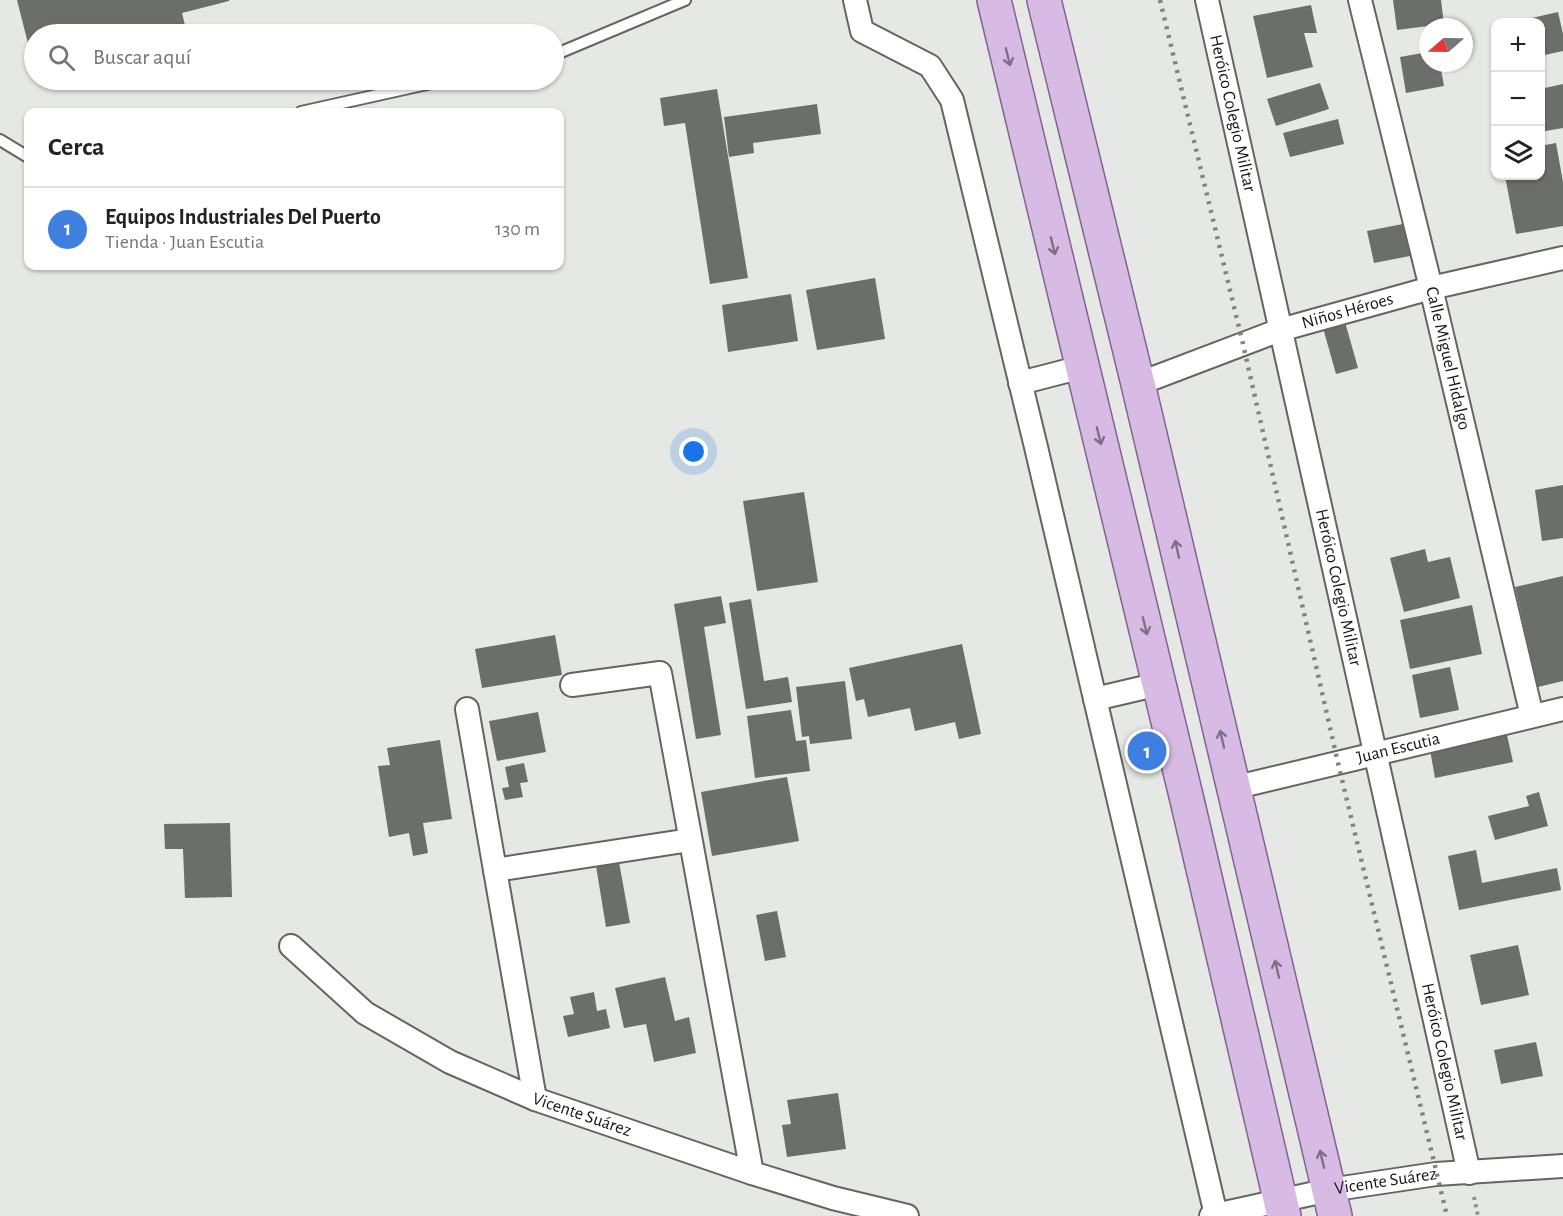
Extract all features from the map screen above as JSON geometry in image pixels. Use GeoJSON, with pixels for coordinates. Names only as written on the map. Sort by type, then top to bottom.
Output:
{"type":"FeatureCollection","features":[{"type":"Feature","properties":{"kind":"main road"},"geometry":{"type":"LineString","coordinates":[[994,0],[1159,684],[1282,1209]]}},
{"type":"Feature","properties":{"kind":"main road"},"geometry":{"type":"LineString","coordinates":[[1044,0],[1138,384],[1332,1203]]}},
{"type":"Feature","properties":{"kind":"street"},"geometry":{"type":"LineString","coordinates":[[855,0],[862,31],[930,66],[952,100],[1216,1215]]}},
{"type":"Feature","properties":{"kind":"street","name":"Heróico Colegio Militar"},"geometry":{"type":"LineString","coordinates":[[1207,0],[1469,1173]]}},
{"type":"Feature","properties":{"kind":"street","name":"Calle Miguel Hidalgo"},"geometry":{"type":"LineString","coordinates":[[1360,0],[1532,716]]}},
{"type":"Feature","properties":{"kind":"street","name":"Niños Héroes"},"geometry":{"type":"LineString","coordinates":[[1138,384],[1280,330],[1431,288],[1563,258]]}},
{"type":"Feature","properties":{"kind":"street"},"geometry":{"type":"LineString","coordinates":[[1020,382],[1082,367]]}},
{"type":"Feature","properties":{"kind":"street"},"geometry":{"type":"LineString","coordinates":[[572,685],[660,673],[752,1173]]}},
{"type":"Feature","properties":{"kind":"street"},"geometry":{"type":"LineString","coordinates":[[1095,699],[1159,684]]}},
{"type":"Feature","properties":{"kind":"street"},"geometry":{"type":"LineString","coordinates":[[467,709],[535,1099]]}},
{"type":"Feature","properties":{"kind":"street","name":"Juan Escutia"},"geometry":{"type":"LineString","coordinates":[[1233,788],[1563,709]]}},
{"type":"Feature","properties":{"kind":"street"},"geometry":{"type":"LineString","coordinates":[[495,870],[690,840]]}},
{"type":"Feature","properties":{"kind":"street","name":"Vicente Suárez"},"geometry":{"type":"LineString","coordinates":[[291,946],[365,1013],[450,1062],[535,1099],[752,1173],[835,1207],[907,1216]]}},
{"type":"Feature","properties":{"kind":"street","name":"Vicente Suárez"},"geometry":{"type":"LineString","coordinates":[[1211,1216],[1332,1203],[1436,1174],[1563,1166]]}},
{"type":"Feature","properties":{"kind":"lane"},"geometry":{"type":"LineString","coordinates":[[564,51],[685,0]]}},
{"type":"Feature","properties":{"kind":"lane"},"geometry":{"type":"LineString","coordinates":[[319,108],[401,90]]}},
{"type":"Feature","properties":{"kind":"lane"},"geometry":{"type":"LineString","coordinates":[[0,140],[24,155]]}},
{"type":"Feature","properties":{"kind":"building"},"geometry":{"type":"Polygon","coordinates":[[[17,0],[229,0],[182,13],[185,24],[24,24],[24,28],[17,0]]]}},
{"type":"Feature","properties":{"kind":"building"},"geometry":{"type":"Polygon","coordinates":[[[1393,0],[1441,0],[1443,18],[1419,18],[1419,27],[1397,30],[1393,0]]]}},
{"type":"Feature","properties":{"kind":"building"},"geometry":{"type":"Polygon","coordinates":[[[1311,5],[1317,33],[1304,33],[1313,67],[1267,78],[1253,16],[1311,5]]]}},
{"type":"Feature","properties":{"kind":"building"},"geometry":{"type":"Polygon","coordinates":[[[1558,12],[1563,34],[1563,51],[1545,55],[1545,18],[1532,18],[1558,12]]]}},
{"type":"Feature","properties":{"kind":"building"},"geometry":{"type":"Polygon","coordinates":[[[1419,54],[1419,72],[1442,72],[1444,86],[1406,93],[1400,57],[1419,54]]]}},
{"type":"Feature","properties":{"kind":"building"},"geometry":{"type":"Polygon","coordinates":[[[1320,83],[1329,109],[1276,126],[1267,99],[1320,83]]]}},
{"type":"Feature","properties":{"kind":"building"},"geometry":{"type":"Polygon","coordinates":[[[1563,84],[1563,128],[1545,131],[1545,88],[1563,84]]]}},
{"type":"Feature","properties":{"kind":"building"},"geometry":{"type":"Polygon","coordinates":[[[717,89],[748,278],[710,284],[685,123],[664,126],[660,98],[717,89]]]}},
{"type":"Feature","properties":{"kind":"building"},"geometry":{"type":"Polygon","coordinates":[[[817,104],[821,134],[753,143],[754,153],[729,157],[724,117],[817,104]]]}},
{"type":"Feature","properties":{"kind":"building"},"geometry":{"type":"Polygon","coordinates":[[[1338,119],[1344,144],[1290,157],[1283,133],[1338,119]]]}},
{"type":"Feature","properties":{"kind":"building"},"geometry":{"type":"Polygon","coordinates":[[[1556,143],[1563,182],[1563,226],[1516,234],[1506,180],[1545,180],[1545,145],[1556,143]]]}},
{"type":"Feature","properties":{"kind":"building"},"geometry":{"type":"Polygon","coordinates":[[[1408,223],[1415,255],[1374,263],[1367,231],[1408,223]]]}},
{"type":"Feature","properties":{"kind":"building"},"geometry":{"type":"Polygon","coordinates":[[[875,278],[885,339],[817,350],[806,290],[875,278]]]}},
{"type":"Feature","properties":{"kind":"building"},"geometry":{"type":"Polygon","coordinates":[[[791,294],[798,341],[728,352],[722,305],[791,294]]]}},
{"type":"Feature","properties":{"kind":"building"},"geometry":{"type":"Polygon","coordinates":[[[1345,322],[1358,368],[1336,374],[1323,328],[1345,322]]]}},
{"type":"Feature","properties":{"kind":"building"},"geometry":{"type":"Polygon","coordinates":[[[1563,485],[1563,538],[1542,541],[1535,490],[1563,485]]]}},
{"type":"Feature","properties":{"kind":"building"},"geometry":{"type":"Polygon","coordinates":[[[804,492],[818,582],[757,591],[743,501],[804,492]]]}},
{"type":"Feature","properties":{"kind":"building"},"geometry":{"type":"Polygon","coordinates":[[[1425,549],[1428,562],[1450,557],[1460,598],[1404,612],[1390,558],[1425,549]]]}},
{"type":"Feature","properties":{"kind":"building"},"geometry":{"type":"Polygon","coordinates":[[[1563,576],[1563,681],[1538,687],[1515,587],[1563,576]]]}},
{"type":"Feature","properties":{"kind":"building"},"geometry":{"type":"Polygon","coordinates":[[[721,596],[726,623],[704,627],[721,735],[696,739],[674,604],[721,596]]]}},
{"type":"Feature","properties":{"kind":"building"},"geometry":{"type":"Polygon","coordinates":[[[751,599],[764,681],[788,677],[792,702],[746,709],[729,603],[751,599]]]}},
{"type":"Feature","properties":{"kind":"building"},"geometry":{"type":"Polygon","coordinates":[[[1472,605],[1482,654],[1410,669],[1400,620],[1472,605]]]}},
{"type":"Feature","properties":{"kind":"building"},"geometry":{"type":"Polygon","coordinates":[[[555,635],[562,675],[482,688],[475,649],[555,635]]]}},
{"type":"Feature","properties":{"kind":"building"},"geometry":{"type":"Polygon","coordinates":[[[962,644],[981,734],[959,739],[955,722],[915,731],[910,708],[868,717],[864,699],[856,701],[849,668],[962,644]]]}},
{"type":"Feature","properties":{"kind":"building"},"geometry":{"type":"Polygon","coordinates":[[[1450,667],[1459,710],[1420,718],[1412,675],[1450,667]]]}},
{"type":"Feature","properties":{"kind":"building"},"geometry":{"type":"Polygon","coordinates":[[[845,681],[852,739],[810,744],[809,736],[802,737],[796,687],[845,681]]]}},
{"type":"Feature","properties":{"kind":"building"},"geometry":{"type":"Polygon","coordinates":[[[791,710],[796,741],[806,740],[810,771],[755,778],[747,716],[791,710]]]}},
{"type":"Feature","properties":{"kind":"building"},"geometry":{"type":"Polygon","coordinates":[[[538,712],[546,752],[497,761],[489,721],[538,712]]]}},
{"type":"Feature","properties":{"kind":"building"},"geometry":{"type":"Polygon","coordinates":[[[1507,735],[1513,762],[1435,778],[1430,750],[1507,735]]]}},
{"type":"Feature","properties":{"kind":"building"},"geometry":{"type":"Polygon","coordinates":[[[440,740],[452,819],[423,823],[428,853],[413,856],[409,833],[389,837],[378,766],[390,765],[387,748],[440,740]]]}},
{"type":"Feature","properties":{"kind":"building"},"geometry":{"type":"Polygon","coordinates":[[[524,763],[528,782],[520,783],[523,797],[505,800],[502,788],[509,787],[505,767],[524,763]]]}},
{"type":"Feature","properties":{"kind":"building"},"geometry":{"type":"Polygon","coordinates":[[[787,777],[799,841],[712,856],[701,792],[787,777]]]}},
{"type":"Feature","properties":{"kind":"building"},"geometry":{"type":"Polygon","coordinates":[[[1539,792],[1548,826],[1495,840],[1488,816],[1529,806],[1526,796],[1539,792]]]}},
{"type":"Feature","properties":{"kind":"building"},"geometry":{"type":"Polygon","coordinates":[[[230,823],[232,897],[185,898],[183,849],[165,849],[164,824],[230,823]]]}},
{"type":"Feature","properties":{"kind":"building"},"geometry":{"type":"Polygon","coordinates":[[[1476,850],[1482,883],[1557,868],[1561,890],[1459,910],[1448,856],[1476,850]]]}},
{"type":"Feature","properties":{"kind":"building"},"geometry":{"type":"Polygon","coordinates":[[[619,862],[630,923],[606,927],[596,866],[619,862]]]}},
{"type":"Feature","properties":{"kind":"building"},"geometry":{"type":"Polygon","coordinates":[[[777,911],[786,957],[765,961],[756,915],[777,911]]]}},
{"type":"Feature","properties":{"kind":"building"},"geometry":{"type":"Polygon","coordinates":[[[1518,945],[1529,995],[1481,1005],[1470,955],[1518,945]]]}},
{"type":"Feature","properties":{"kind":"building"},"geometry":{"type":"Polygon","coordinates":[[[665,977],[675,1021],[689,1017],[696,1053],[654,1062],[646,1024],[624,1028],[615,988],[665,977]]]}},
{"type":"Feature","properties":{"kind":"building"},"geometry":{"type":"Polygon","coordinates":[[[594,992],[597,1011],[606,1009],[610,1028],[568,1037],[563,1016],[574,1014],[570,997],[594,992]]]}},
{"type":"Feature","properties":{"kind":"building"},"geometry":{"type":"Polygon","coordinates":[[[1536,1042],[1543,1076],[1501,1084],[1494,1050],[1536,1042]]]}},
{"type":"Feature","properties":{"kind":"building"},"geometry":{"type":"Polygon","coordinates":[[[838,1093],[846,1149],[787,1157],[782,1125],[791,1124],[787,1100],[838,1093]]]}},
{"type":"Feature","properties":{"kind":"railway"},"geometry":{"type":"LineString","coordinates":[[1160,0],[1243,344],[1338,763],[1447,1216]]}},
{"type":"Feature","properties":{"kind":"place","name":"Equipos Industriales Del Puerto"},"geometry":{"type":"Point","coordinates":[1147,751]}}]}
